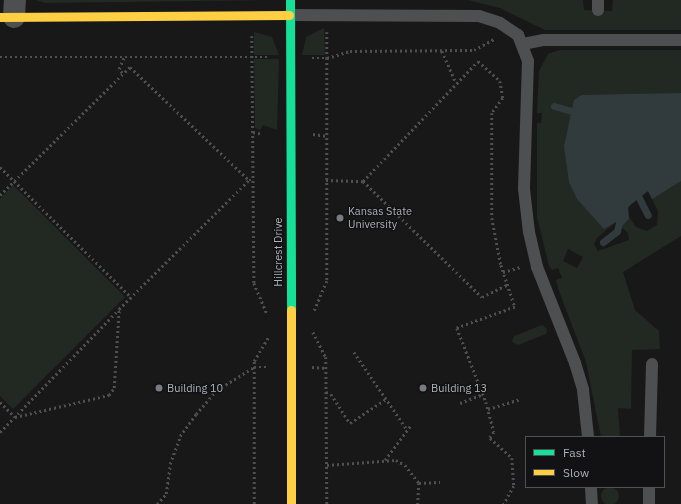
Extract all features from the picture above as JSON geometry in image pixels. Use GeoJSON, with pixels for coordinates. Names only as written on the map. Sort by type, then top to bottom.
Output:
{"type":"FeatureCollection","features":[{"type":"Feature","properties":{"kind":"street","name":"Hillcrest Drive"},"geometry":{"type":"LineString","coordinates":[[290,0],[291,504]]}},
{"type":"Feature","properties":{"kind":"street"},"geometry":{"type":"LineString","coordinates":[[10,11],[289,15]]}},
{"type":"Feature","properties":{"kind":"lane"},"geometry":{"type":"LineString","coordinates":[[289,15],[479,16],[511,28],[523,44],[528,62],[524,189],[529,232],[537,267],[575,363],[583,390],[588,436]]}},
{"type":"Feature","properties":{"kind":"lane"},"geometry":{"type":"LineString","coordinates":[[523,44],[543,40],[681,40]]}},
{"type":"Feature","properties":{"kind":"lane"},"geometry":{"type":"LineString","coordinates":[[650,436],[652,364]]}},
{"type":"Feature","properties":{"kind":"lane"},"geometry":{"type":"LineString","coordinates":[[591,488],[592,504]]}},
{"type":"Feature","properties":{"kind":"lane"},"geometry":{"type":"LineString","coordinates":[[649,488],[649,504]]}},
{"type":"Feature","properties":{"kind":"path"},"geometry":{"type":"LineString","coordinates":[[311,316],[327,281],[327,28]]}},
{"type":"Feature","properties":{"kind":"path"},"geometry":{"type":"LineString","coordinates":[[252,32],[254,283],[270,320]]}},
{"type":"Feature","properties":{"kind":"path"},"geometry":{"type":"LineString","coordinates":[[309,58],[327,58],[350,51],[474,50],[500,35]]}},
{"type":"Feature","properties":{"kind":"path"},"geometry":{"type":"LineString","coordinates":[[442,51],[456,83]]}},
{"type":"Feature","properties":{"kind":"path"},"geometry":{"type":"LineString","coordinates":[[0,57],[272,57]]}},
{"type":"Feature","properties":{"kind":"path"},"geometry":{"type":"LineString","coordinates":[[122,73],[119,69],[124,57]]}},
{"type":"Feature","properties":{"kind":"path"},"geometry":{"type":"LineString","coordinates":[[363,180],[478,61],[500,81],[504,98],[492,113],[491,198],[497,247],[515,307],[457,328],[488,409],[494,432],[490,438],[512,458],[514,486],[504,504]]}},
{"type":"Feature","properties":{"kind":"path"},"geometry":{"type":"LineString","coordinates":[[0,195],[122,73],[135,68],[249,180],[253,180]]}},
{"type":"Feature","properties":{"kind":"path"},"geometry":{"type":"LineString","coordinates":[[253,132],[262,134]]}},
{"type":"Feature","properties":{"kind":"path"},"geometry":{"type":"LineString","coordinates":[[313,134],[327,136]]}},
{"type":"Feature","properties":{"kind":"path"},"geometry":{"type":"LineString","coordinates":[[0,167],[131,297]]}},
{"type":"Feature","properties":{"kind":"path"},"geometry":{"type":"LineString","coordinates":[[0,432],[119,309],[249,180]]}},
{"type":"Feature","properties":{"kind":"path"},"geometry":{"type":"LineString","coordinates":[[326,180],[363,180],[482,297],[508,285]]}},
{"type":"Feature","properties":{"kind":"path"},"geometry":{"type":"LineString","coordinates":[[15,417],[109,395],[114,388],[119,309]]}},
{"type":"Feature","properties":{"kind":"path"},"geometry":{"type":"LineString","coordinates":[[310,327],[326,357],[327,504]]}},
{"type":"Feature","properties":{"kind":"path"},"geometry":{"type":"LineString","coordinates":[[254,504],[254,367],[255,357],[271,331]]}},
{"type":"Feature","properties":{"kind":"path"},"geometry":{"type":"LineString","coordinates":[[354,352],[406,428]]}},
{"type":"Feature","properties":{"kind":"path"},"geometry":{"type":"LineString","coordinates":[[157,504],[166,494],[170,464],[180,436],[196,414],[217,390],[254,367]]}},
{"type":"Feature","properties":{"kind":"path"},"geometry":{"type":"LineString","coordinates":[[326,392],[331,394],[350,423],[386,399]]}},
{"type":"Feature","properties":{"kind":"path"},"geometry":{"type":"LineString","coordinates":[[460,403],[483,394]]}},
{"type":"Feature","properties":{"kind":"path"},"geometry":{"type":"LineString","coordinates":[[488,409],[521,399]]}},
{"type":"Feature","properties":{"kind":"path"},"geometry":{"type":"LineString","coordinates":[[0,402],[15,417]]}},
{"type":"Feature","properties":{"kind":"path"},"geometry":{"type":"LineString","coordinates":[[385,460],[406,428],[411,425]]}},
{"type":"Feature","properties":{"kind":"path"},"geometry":{"type":"LineString","coordinates":[[327,465],[385,460],[405,465],[419,483],[418,504]]}},
{"type":"Feature","properties":{"kind":"path"},"geometry":{"type":"LineString","coordinates":[[419,483],[440,482]]}},
{"type":"Feature","properties":{"kind":"shaded area"},"geometry":{"type":"Polygon","coordinates":[[[36,0],[267,0],[45,3],[36,0]]]}},
{"type":"Feature","properties":{"kind":"shaded area"},"geometry":{"type":"Polygon","coordinates":[[[468,0],[583,0],[584,10],[612,11],[613,0],[681,0],[681,30],[545,30],[500,8],[468,0]]]}},
{"type":"Feature","properties":{"kind":"shaded area"},"geometry":{"type":"Polygon","coordinates":[[[324,28],[325,55],[302,55],[306,37],[324,28]]]}},
{"type":"Feature","properties":{"kind":"shaded area"},"geometry":{"type":"Polygon","coordinates":[[[254,32],[272,37],[279,55],[254,55],[254,32]]]}},
{"type":"Feature","properties":{"kind":"shaded area"},"geometry":{"type":"Polygon","coordinates":[[[560,50],[681,50],[681,236],[623,272],[635,310],[659,331],[660,349],[632,350],[631,409],[618,408],[620,436],[601,436],[586,362],[556,280],[562,278],[558,268],[552,270],[549,266],[537,217],[537,123],[541,123],[542,113],[537,113],[539,71],[548,54],[560,50]],[[648,191],[632,203],[626,212],[636,227],[647,231],[657,225],[658,211],[648,191]],[[616,222],[597,238],[594,244],[598,251],[629,240],[628,233],[616,222]],[[568,249],[563,261],[577,268],[583,257],[568,249]]]}},
{"type":"Feature","properties":{"kind":"shaded area"},"geometry":{"type":"Polygon","coordinates":[[[254,59],[279,59],[277,130],[263,125],[260,130],[255,128],[254,59]]]}},
{"type":"Feature","properties":{"kind":"shaded area"},"geometry":{"type":"Polygon","coordinates":[[[681,93],[681,181],[652,199],[648,191],[628,207],[629,219],[622,226],[616,222],[604,229],[577,199],[569,182],[564,146],[574,100],[582,95],[681,93]]]}},
{"type":"Feature","properties":{"kind":"shaded area"},"geometry":{"type":"Polygon","coordinates":[[[13,185],[125,297],[13,409],[0,396],[0,199],[13,185]]]}},
{"type":"Feature","properties":{"kind":"shaded area"},"geometry":{"type":"Polygon","coordinates":[[[542,325],[547,329],[546,334],[518,345],[512,342],[514,336],[542,325]]]}},
{"type":"Feature","properties":{"kind":"shaded area"},"geometry":{"type":"Polygon","coordinates":[[[607,488],[613,488],[619,496],[616,502],[610,505],[604,502],[601,496],[607,488]]]}},
{"type":"Feature","properties":{"kind":"waterway"},"geometry":{"type":"LineString","coordinates":[[554,106],[578,113]]}},
{"type":"Feature","properties":{"kind":"waterway"},"geometry":{"type":"LineString","coordinates":[[635,190],[648,215]]}},
{"type":"Feature","properties":{"kind":"waterway"},"geometry":{"type":"LineString","coordinates":[[603,242],[617,231],[621,215]]}},
{"type":"Feature","properties":{"kind":"traffic: fast"},"geometry":{"type":"LineString","coordinates":[[290,0],[291,310]]}},
{"type":"Feature","properties":{"kind":"traffic: slow"},"geometry":{"type":"LineString","coordinates":[[0,17],[289,15]]}},
{"type":"Feature","properties":{"kind":"traffic: slow"},"geometry":{"type":"LineString","coordinates":[[291,310],[291,504]]}},
{"type":"Feature","properties":{"kind":"place","name":"Kansas State University"},"geometry":{"type":"Point","coordinates":[340,218]}},
{"type":"Feature","properties":{"kind":"place","name":"Building 10"},"geometry":{"type":"Point","coordinates":[159,388]}},
{"type":"Feature","properties":{"kind":"place","name":"Building 13"},"geometry":{"type":"Point","coordinates":[423,388]}}]}
